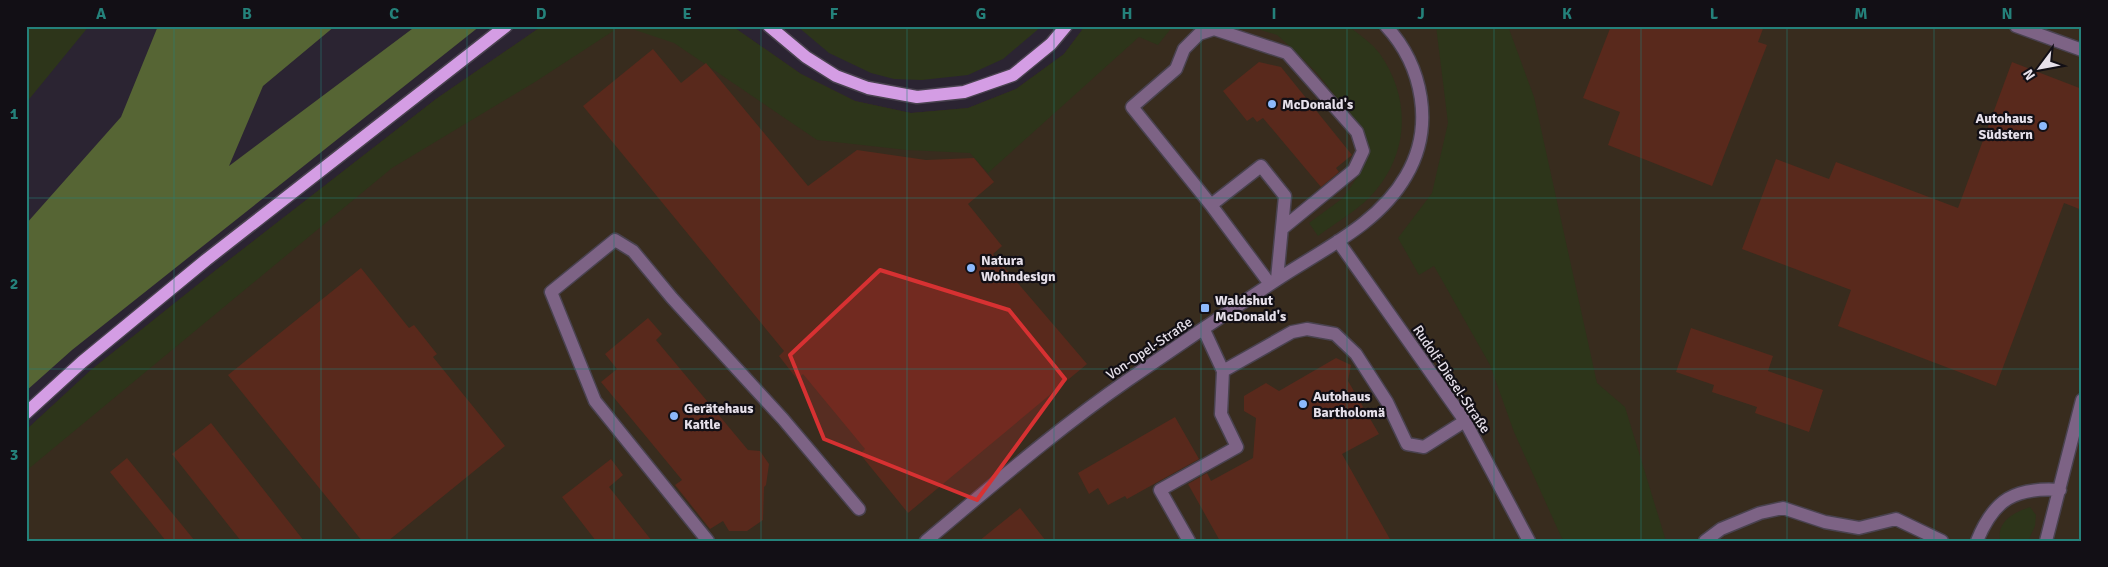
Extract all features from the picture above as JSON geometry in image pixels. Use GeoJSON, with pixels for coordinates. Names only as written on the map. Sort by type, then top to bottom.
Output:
{"type":"FeatureCollection","features":[{"type":"Feature","properties":{"kind":"main road"},"geometry":{"type":"LineString","coordinates":[[26,413],[82,362],[199,266],[506,26]]}},
{"type":"Feature","properties":{"kind":"main road"},"geometry":{"type":"LineString","coordinates":[[771,27],[806,58],[836,76],[868,88],[917,97],[964,92],[1013,75],[1051,44],[1066,26]]}},
{"type":"Feature","properties":{"kind":"street","name":"Von-Opel-Straße"},"geometry":{"type":"LineString","coordinates":[[926,541],[1087,410],[1273,281],[1357,228],[1384,206],[1407,175],[1420,140],[1422,112],[1419,84],[1405,50],[1386,26]]}},
{"type":"Feature","properties":{"kind":"street"},"geometry":{"type":"LineString","coordinates":[[2016,26],[2082,50]]}},
{"type":"Feature","properties":{"kind":"street"},"geometry":{"type":"LineString","coordinates":[[1273,281],[1132,106],[1176,69],[1184,49],[1199,34],[1214,29],[1287,53],[1357,132],[1363,151],[1354,170],[1283,228]]}},
{"type":"Feature","properties":{"kind":"street"},"geometry":{"type":"LineString","coordinates":[[1211,205],[1260,166],[1285,196],[1283,228],[1273,281]]}},
{"type":"Feature","properties":{"kind":"street"},"geometry":{"type":"LineString","coordinates":[[708,541],[595,401],[551,292],[615,240],[633,251],[672,298],[783,419],[859,510]]}},
{"type":"Feature","properties":{"kind":"street","name":"Rudolf-Diesel-Straße"},"geometry":{"type":"LineString","coordinates":[[1338,240],[1465,421],[1529,541]]}},
{"type":"Feature","properties":{"kind":"street"},"geometry":{"type":"LineString","coordinates":[[1223,371],[1292,332],[1307,329],[1335,334],[1356,354],[1388,402],[1407,444],[1424,447],[1465,421]]}},
{"type":"Feature","properties":{"kind":"street"},"geometry":{"type":"LineString","coordinates":[[1189,541],[1160,490],[1238,447],[1221,414],[1223,371],[1204,330]]}},
{"type":"Feature","properties":{"kind":"street"},"geometry":{"type":"LineString","coordinates":[[2046,541],[2082,400]]}},
{"type":"Feature","properties":{"kind":"street"},"geometry":{"type":"LineString","coordinates":[[1977,541],[1985,521],[1996,507],[2018,494],[2037,488],[2060,490]]}},
{"type":"Feature","properties":{"kind":"street"},"geometry":{"type":"LineString","coordinates":[[1705,541],[1721,529],[1760,513],[1783,508],[1824,522],[1859,528],[1896,519],[1942,541]]}},
{"type":"Feature","properties":{"kind":"highlighted area"},"geometry":{"type":"Polygon","coordinates":[[[880,270],[1009,310],[1065,379],[977,500],[824,439],[790,355],[880,270]]]}},
{"type":"Feature","properties":{"kind":"shaded area"},"geometry":{"type":"Polygon","coordinates":[[[542,26],[732,26],[801,74],[855,101],[911,113],[968,108],[1016,89],[1064,54],[1085,26],[2082,26],[2082,541],[26,541],[26,430],[91,370],[216,270],[436,99],[542,26]]]}},
{"type":"Feature","properties":{"kind":"green space"},"geometry":{"type":"Polygon","coordinates":[[[26,26],[89,26],[26,103],[26,26]]]}},
{"type":"Feature","properties":{"kind":"green space"},"geometry":{"type":"Polygon","coordinates":[[[158,26],[335,26],[263,86],[229,166],[416,26],[480,26],[72,350],[26,391],[26,224],[121,117],[158,26]]]}},
{"type":"Feature","properties":{"kind":"green space"},"geometry":{"type":"Polygon","coordinates":[[[542,26],[621,26],[535,82],[392,168],[26,471],[26,430],[91,370],[436,99],[542,26]]]}},
{"type":"Feature","properties":{"kind":"green space"},"geometry":{"type":"Polygon","coordinates":[[[623,26],[732,26],[801,74],[855,101],[911,113],[968,108],[1016,89],[1064,54],[1085,26],[1173,26],[1158,45],[1139,37],[988,173],[970,153],[907,150],[817,140],[674,43],[623,26]]]}},
{"type":"Feature","properties":{"kind":"green space"},"geometry":{"type":"Polygon","coordinates":[[[797,26],[1042,26],[1003,59],[968,75],[922,80],[894,79],[871,73],[829,53],[797,26]]]}},
{"type":"Feature","properties":{"kind":"green space"},"geometry":{"type":"Polygon","coordinates":[[[1248,26],[1348,26],[1377,50],[1390,72],[1397,90],[1402,127],[1399,146],[1393,164],[1383,181],[1370,197],[1318,236],[1309,223],[1343,198],[1362,170],[1368,147],[1354,119],[1317,73],[1277,35],[1248,26]]]}},
{"type":"Feature","properties":{"kind":"green space"},"geometry":{"type":"Polygon","coordinates":[[[1436,26],[1508,26],[1534,97],[1597,383],[1625,407],[1666,541],[1563,541],[1514,432],[1490,365],[1434,266],[1419,275],[1398,238],[1432,193],[1448,123],[1436,26]]]}},
{"type":"Feature","properties":{"kind":"green space"},"geometry":{"type":"Polygon","coordinates":[[[2030,507],[2036,515],[2035,526],[2028,541],[2000,541],[2001,528],[2004,523],[2012,515],[2030,507]]]}},
{"type":"Feature","properties":{"kind":"building"},"geometry":{"type":"Polygon","coordinates":[[[1611,26],[1764,26],[1758,42],[1767,45],[1712,186],[1608,145],[1620,112],[1583,98],[1611,26]]]}},
{"type":"Feature","properties":{"kind":"building"},"geometry":{"type":"Polygon","coordinates":[[[653,49],[681,83],[706,63],[808,186],[857,150],[926,160],[974,158],[994,182],[968,204],[1002,246],[993,254],[1087,364],[908,513],[860,454],[865,449],[803,374],[797,379],[779,356],[784,351],[583,106],[653,49]]]}},
{"type":"Feature","properties":{"kind":"building","name":"McDonald's"},"geometry":{"type":"Polygon","coordinates":[[[1259,62],[1281,67],[1352,155],[1336,168],[1339,172],[1321,187],[1263,118],[1257,122],[1253,117],[1247,121],[1223,91],[1259,62]]]}},
{"type":"Feature","properties":{"kind":"building"},"geometry":{"type":"Polygon","coordinates":[[[2012,62],[2082,89],[2082,210],[2064,203],[1996,386],[1838,326],[1851,290],[1742,249],[1776,159],[1829,179],[1836,162],[1958,208],[2012,62]]]}},
{"type":"Feature","properties":{"kind":"building"},"geometry":{"type":"Polygon","coordinates":[[[361,268],[409,328],[414,325],[437,354],[433,357],[505,446],[388,541],[362,541],[228,375],[361,268]]]}},
{"type":"Feature","properties":{"kind":"building","name":"Gerätehaus Kaitle"},"geometry":{"type":"Polygon","coordinates":[[[648,318],[662,334],[656,340],[748,450],[760,451],[769,464],[766,485],[764,487],[763,520],[747,531],[729,531],[723,521],[710,529],[675,485],[682,480],[601,382],[617,369],[605,354],[648,318]]]}},
{"type":"Feature","properties":{"kind":"building"},"geometry":{"type":"Polygon","coordinates":[[[1691,328],[1773,356],[1768,371],[1823,390],[1809,432],[1755,413],[1757,407],[1712,392],[1714,385],[1676,372],[1691,328]]]}},
{"type":"Feature","properties":{"kind":"building"},"geometry":{"type":"Polygon","coordinates":[[[1336,358],[1351,365],[1348,381],[1379,434],[1342,454],[1391,541],[1220,541],[1188,484],[1207,473],[1211,481],[1253,458],[1256,418],[1244,411],[1244,396],[1266,383],[1279,391],[1336,358]]]}},
{"type":"Feature","properties":{"kind":"building"},"geometry":{"type":"Polygon","coordinates":[[[1175,417],[1199,459],[1127,499],[1125,496],[1108,505],[1098,488],[1089,494],[1078,473],[1175,417]]]}},
{"type":"Feature","properties":{"kind":"building"},"geometry":{"type":"Polygon","coordinates":[[[211,423],[304,541],[241,541],[172,454],[211,423]]]}},
{"type":"Feature","properties":{"kind":"building"},"geometry":{"type":"Polygon","coordinates":[[[127,458],[195,541],[166,541],[110,472],[127,458]]]}},
{"type":"Feature","properties":{"kind":"building"},"geometry":{"type":"Polygon","coordinates":[[[611,459],[623,475],[609,487],[652,541],[596,541],[562,497],[611,459]]]}},
{"type":"Feature","properties":{"kind":"building"},"geometry":{"type":"Polygon","coordinates":[[[1020,508],[1046,541],[979,541],[1020,508]]]}},
{"type":"Feature","properties":{"kind":"place","name":"McDonald's"},"geometry":{"type":"Point","coordinates":[1272,104]}},
{"type":"Feature","properties":{"kind":"place","name":"Autohaus Südstern"},"geometry":{"type":"Point","coordinates":[2043,126]}},
{"type":"Feature","properties":{"kind":"place","name":"Natura Wohndesign"},"geometry":{"type":"Point","coordinates":[971,268]}},
{"type":"Feature","properties":{"kind":"place","name":"Waldshut McDonald's"},"geometry":{"type":"Point","coordinates":[1205,308]}},
{"type":"Feature","properties":{"kind":"place","name":"Autohaus Bartholomä"},"geometry":{"type":"Point","coordinates":[1303,404]}},
{"type":"Feature","properties":{"kind":"place","name":"Gerätehaus Kaitle"},"geometry":{"type":"Point","coordinates":[674,416]}}]}
